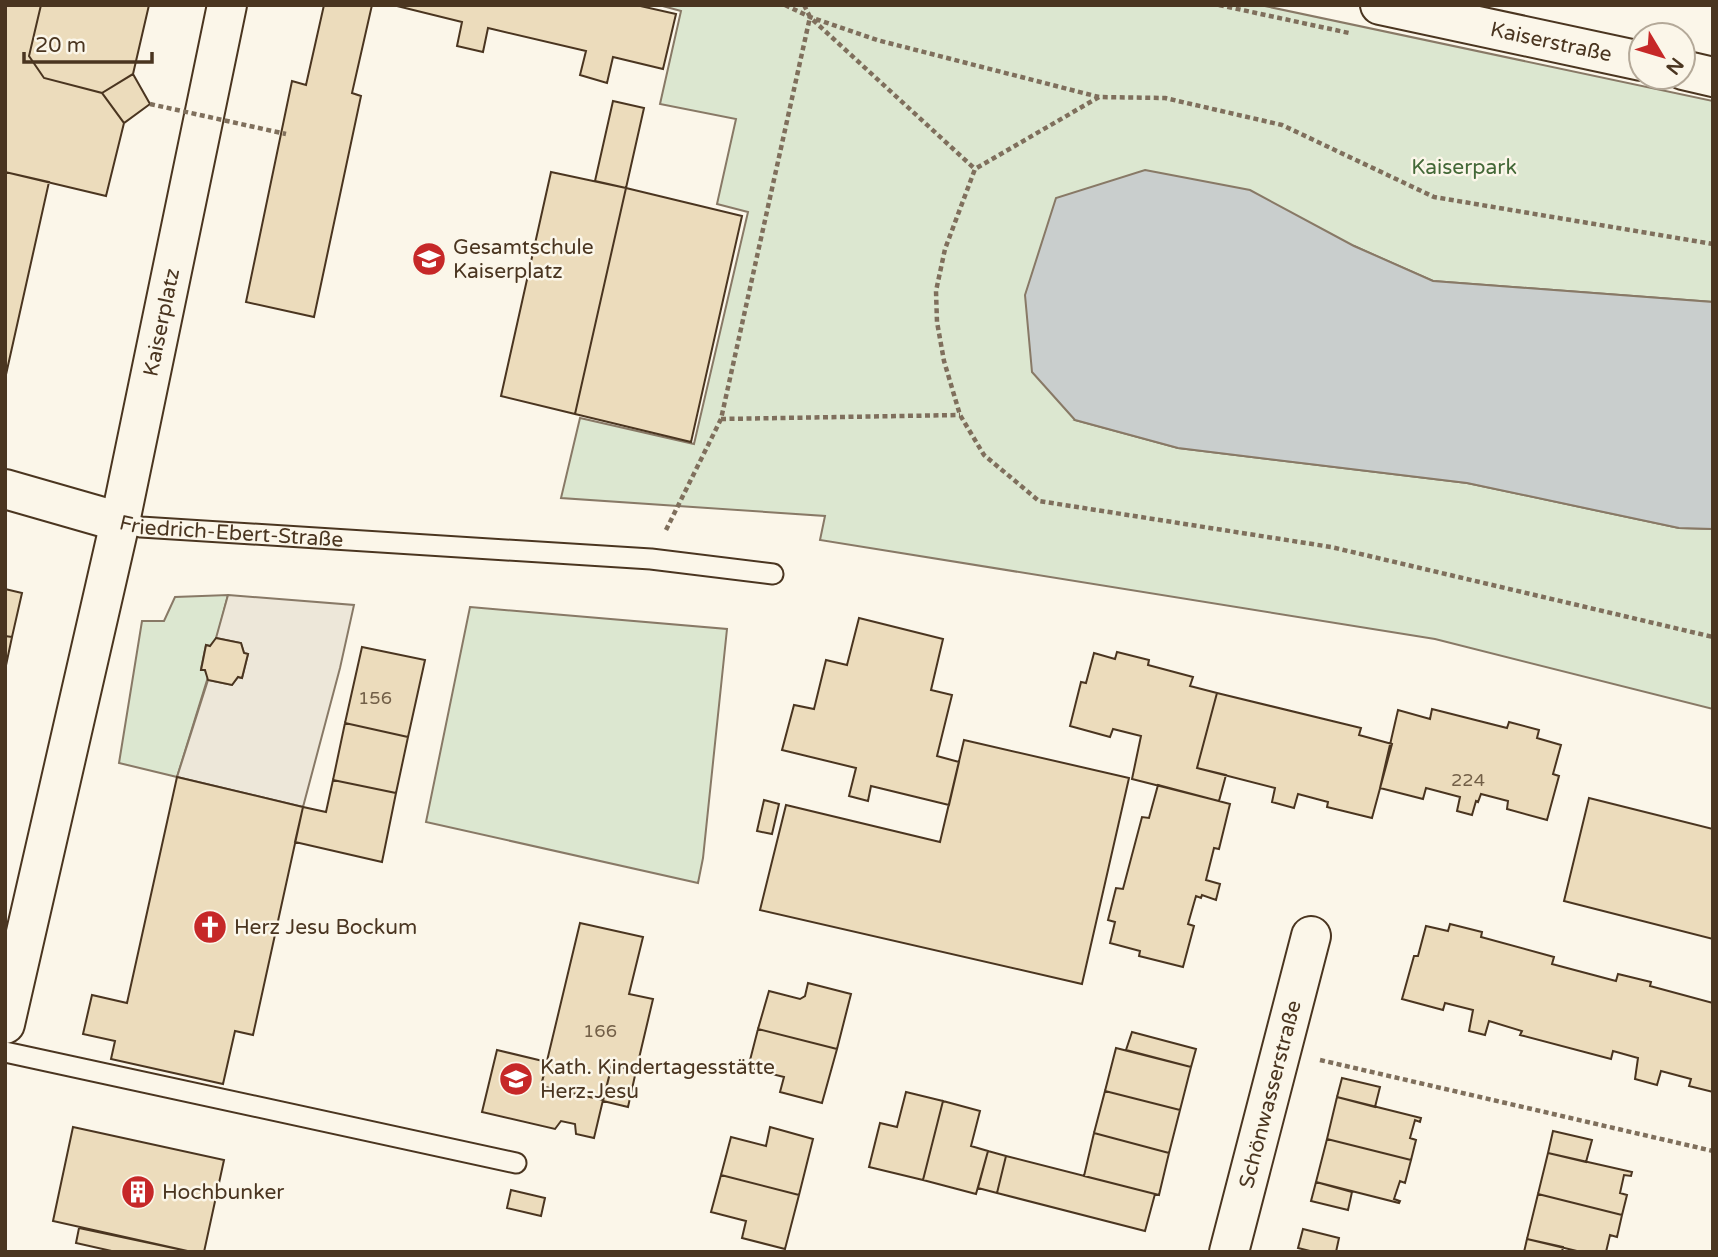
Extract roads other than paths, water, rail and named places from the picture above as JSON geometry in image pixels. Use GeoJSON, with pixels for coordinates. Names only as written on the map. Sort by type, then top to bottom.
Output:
{"type":"FeatureCollection","features":[{"type":"Feature","properties":{"kind":"street","name":"Kaiserplatz"},"geometry":{"type":"LineString","coordinates":[[120,522],[227,5]]}},
{"type":"Feature","properties":{"kind":"street","name":"Kaiserstraße"},"geometry":{"type":"LineString","coordinates":[[1380,5],[1627,58]]}},
{"type":"Feature","properties":{"kind":"street"},"geometry":{"type":"LineString","coordinates":[[5,489],[120,522]]}},
{"type":"Feature","properties":{"kind":"street","name":"Friedrich-Ebert-Straße"},"geometry":{"type":"LineString","coordinates":[[5,1024],[120,522]]}},
{"type":"Feature","properties":{"kind":"street","name":"Schönwasserstraße"},"geometry":{"type":"LineString","coordinates":[[1229,1252],[1311,936]]}},
{"type":"Feature","properties":{"kind":"lane","name":"Friedrich-Ebert-Straße"},"geometry":{"type":"LineString","coordinates":[[120,522],[141,527],[651,559],[773,574]]}},
{"type":"Feature","properties":{"kind":"lane"},"geometry":{"type":"LineString","coordinates":[[5,1052],[516,1163]]}},
{"type":"Feature","properties":{"kind":"place","name":"Gesamtschule Kaiserplatz"},"geometry":{"type":"Point","coordinates":[429,259]}},
{"type":"Feature","properties":{"kind":"place","name":"Herz Jesu Bockum"},"geometry":{"type":"Point","coordinates":[210,927]}},
{"type":"Feature","properties":{"kind":"place","name":"Kath. Kindertagesstätte Herz-Jesu"},"geometry":{"type":"Point","coordinates":[516,1079]}},
{"type":"Feature","properties":{"kind":"place","name":"Hochbunker"},"geometry":{"type":"Point","coordinates":[138,1192]}},
{"type":"Feature","properties":{"kind":"park label","name":"Kaiserpark"},"geometry":{"type":"Point","coordinates":[1464,167]}}]}
